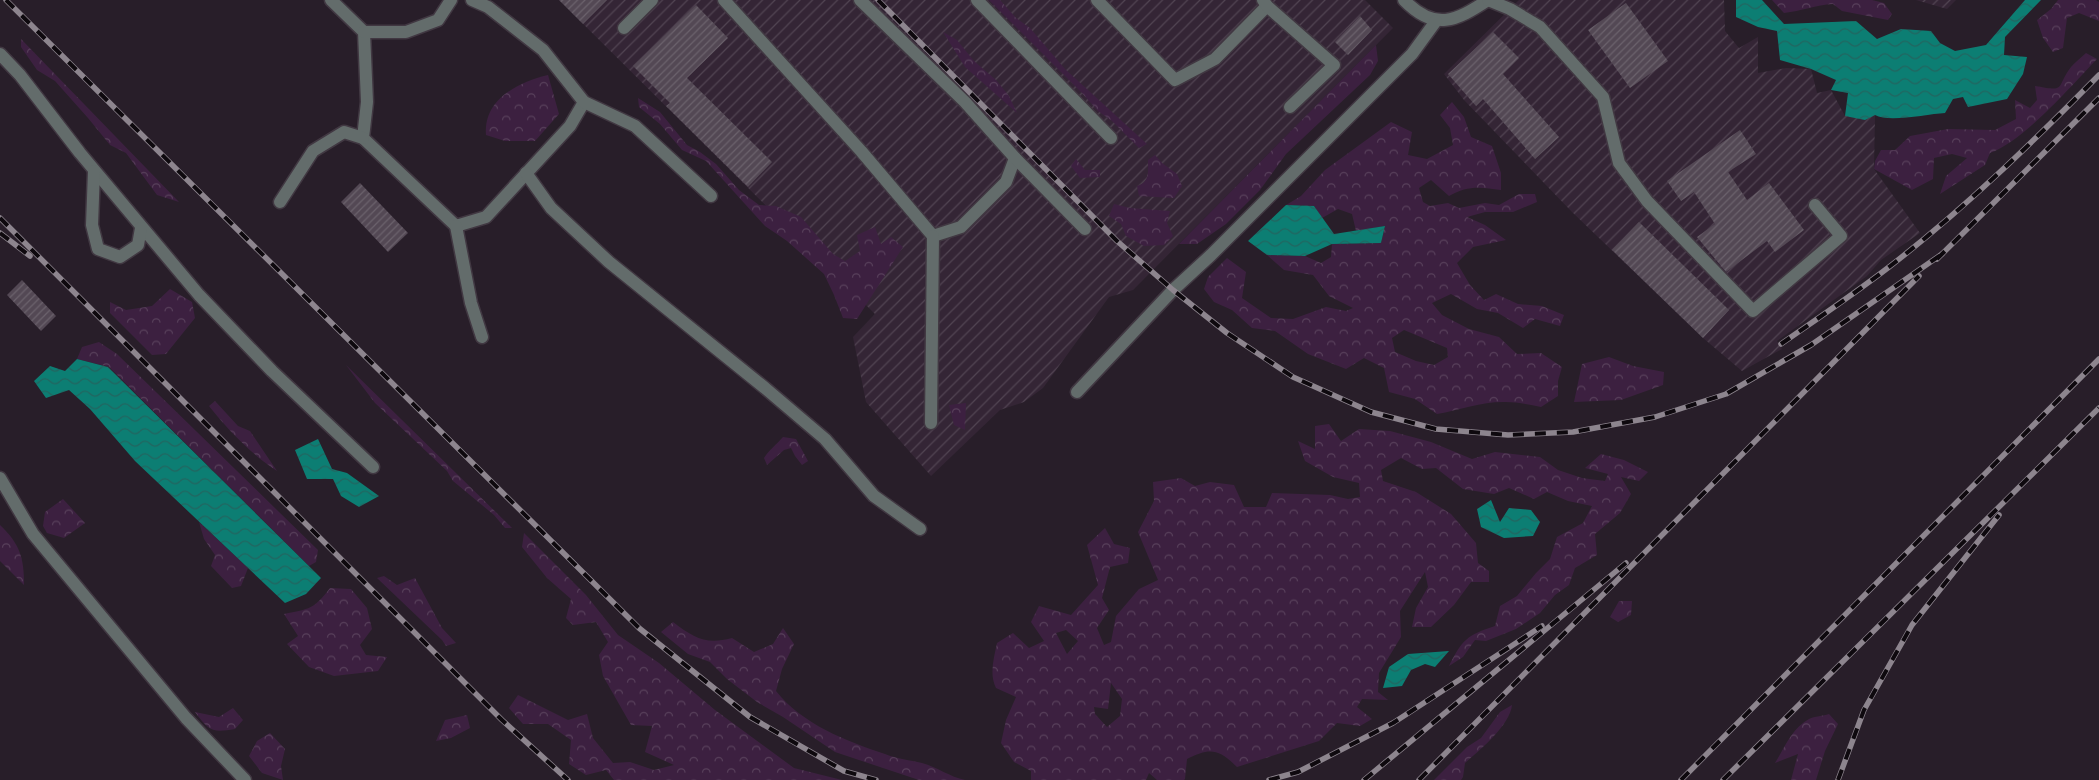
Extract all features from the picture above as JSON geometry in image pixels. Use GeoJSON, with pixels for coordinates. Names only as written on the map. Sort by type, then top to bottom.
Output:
{"type":"FeatureCollection","features":[{"type":"Feature","properties":{"kind":"lane"},"geometry":{"type":"LineString","coordinates":[[331,0],[364,32],[367,102],[363,138]]}},
{"type":"Feature","properties":{"kind":"lane"},"geometry":{"type":"LineString","coordinates":[[364,32],[406,32],[438,20],[451,0]]}},
{"type":"Feature","properties":{"kind":"lane"},"geometry":{"type":"LineString","coordinates":[[472,0],[486,3],[543,50],[584,102],[635,126],[712,196]]}},
{"type":"Feature","properties":{"kind":"lane"},"geometry":{"type":"LineString","coordinates":[[624,28],[652,0]]}},
{"type":"Feature","properties":{"kind":"lane"},"geometry":{"type":"LineString","coordinates":[[724,0],[861,151],[934,236],[931,423]]}},
{"type":"Feature","properties":{"kind":"lane"},"geometry":{"type":"LineString","coordinates":[[860,0],[965,102],[1014,158],[1085,229]]}},
{"type":"Feature","properties":{"kind":"lane"},"geometry":{"type":"LineString","coordinates":[[977,0],[1111,138]]}},
{"type":"Feature","properties":{"kind":"lane"},"geometry":{"type":"LineString","coordinates":[[1097,0],[1175,80],[1215,59],[1265,3],[1334,65],[1290,107]]}},
{"type":"Feature","properties":{"kind":"lane"},"geometry":{"type":"LineString","coordinates":[[1404,0],[1436,21],[1459,18],[1488,0],[1510,9],[1540,27],[1603,97],[1619,163],[1647,201],[1753,311],[1841,236],[1815,205]]}},
{"type":"Feature","properties":{"kind":"lane"},"geometry":{"type":"LineString","coordinates":[[1077,392],[1173,290],[1211,255],[1412,54],[1436,21]]}},
{"type":"Feature","properties":{"kind":"lane"},"geometry":{"type":"LineString","coordinates":[[0,54],[20,75],[141,228],[199,295],[272,371],[373,468]]}},
{"type":"Feature","properties":{"kind":"lane"},"geometry":{"type":"LineString","coordinates":[[456,226],[486,217],[570,126],[584,102]]}},
{"type":"Feature","properties":{"kind":"lane"},"geometry":{"type":"LineString","coordinates":[[280,202],[313,151],[344,132],[363,138],[456,226],[471,303],[482,337]]}},
{"type":"Feature","properties":{"kind":"lane"},"geometry":{"type":"LineString","coordinates":[[934,236],[961,227],[1006,182],[1014,158]]}},
{"type":"Feature","properties":{"kind":"lane"},"geometry":{"type":"LineString","coordinates":[[94,170],[92,225],[98,249],[120,257],[138,245],[141,228]]}},
{"type":"Feature","properties":{"kind":"lane"},"geometry":{"type":"LineString","coordinates":[[526,173],[550,208],[608,262],[780,400],[824,439],[874,496],[920,529]]}},
{"type":"Feature","properties":{"kind":"lane"},"geometry":{"type":"LineString","coordinates":[[0,478],[33,534],[186,718],[245,780]]}},
{"type":"Feature","properties":{"kind":"shaded area"},"geometry":{"type":"Polygon","coordinates":[[[559,0],[1365,0],[1393,28],[1133,290],[1109,297],[1043,388],[1024,402],[1000,410],[931,476],[866,402],[853,337],[875,314],[559,0]]]}},
{"type":"Feature","properties":{"kind":"shaded area"},"geometry":{"type":"Polygon","coordinates":[[[1519,0],[1724,0],[1725,31],[1739,48],[1758,37],[1758,73],[1786,68],[1811,69],[1817,93],[1831,90],[1845,116],[1875,115],[1874,169],[1920,233],[1881,260],[1867,276],[1777,341],[1782,349],[1742,371],[1703,338],[1572,212],[1464,100],[1444,74],[1519,0]]]}},
{"type":"Feature","properties":{"kind":"shaded area"},"geometry":{"type":"Polygon","coordinates":[[[1916,0],[1956,0],[1947,9],[1916,0]]]}},
{"type":"Feature","properties":{"kind":"green space"},"geometry":{"type":"Polygon","coordinates":[[[989,0],[1000,0],[1016,18],[1030,28],[1065,69],[1147,144],[1139,148],[1112,121],[1098,111],[989,0]]]}},
{"type":"Feature","properties":{"kind":"green space"},"geometry":{"type":"Polygon","coordinates":[[[1772,0],[1872,0],[1884,3],[1892,14],[1888,20],[1842,11],[1833,4],[1784,13],[1772,0]]]}},
{"type":"Feature","properties":{"kind":"green space"},"geometry":{"type":"Polygon","coordinates":[[[2058,0],[2096,0],[2099,2],[2099,21],[2079,13],[2067,18],[2063,48],[2053,52],[2043,38],[2037,20],[2051,9],[2058,0]]]}},
{"type":"Feature","properties":{"kind":"green space"},"geometry":{"type":"Polygon","coordinates":[[[943,32],[957,40],[974,61],[996,80],[1009,96],[1017,113],[965,67],[943,32]]]}},
{"type":"Feature","properties":{"kind":"green space"},"geometry":{"type":"Polygon","coordinates":[[[21,39],[179,202],[157,195],[126,153],[110,145],[55,81],[37,70],[21,47],[21,39]]]}},
{"type":"Feature","properties":{"kind":"green space"},"geometry":{"type":"Polygon","coordinates":[[[1376,45],[1378,61],[1370,75],[1286,154],[1260,190],[1226,224],[1197,244],[1179,244],[1376,45]]]}},
{"type":"Feature","properties":{"kind":"green space"},"geometry":{"type":"Polygon","coordinates":[[[2086,53],[2097,59],[2046,112],[2017,137],[1990,153],[1985,165],[1940,194],[1946,176],[1967,158],[1952,154],[1934,158],[1933,179],[1912,190],[1874,169],[1875,161],[1881,150],[1895,150],[1910,136],[1948,129],[1995,130],[2016,119],[2015,100],[2030,108],[2037,100],[2035,86],[2052,89],[2059,87],[2071,67],[2086,53]]]}},
{"type":"Feature","properties":{"kind":"green space"},"geometry":{"type":"Polygon","coordinates":[[[548,75],[559,114],[535,141],[505,141],[486,135],[490,111],[505,94],[526,82],[548,75]]]}},
{"type":"Feature","properties":{"kind":"green space"},"geometry":{"type":"Polygon","coordinates":[[[638,98],[660,112],[687,145],[716,164],[739,190],[759,205],[776,206],[801,217],[833,254],[845,261],[860,251],[857,235],[875,227],[881,244],[891,237],[903,247],[857,319],[843,318],[824,274],[787,241],[765,226],[706,161],[682,150],[660,124],[639,107],[638,98]]]}},
{"type":"Feature","properties":{"kind":"green space"},"geometry":{"type":"Polygon","coordinates":[[[1452,102],[1464,117],[1471,137],[1492,146],[1501,173],[1501,190],[1468,188],[1449,196],[1431,180],[1419,188],[1423,202],[1430,206],[1448,203],[1459,208],[1485,203],[1499,205],[1519,194],[1535,194],[1537,202],[1513,212],[1485,212],[1467,217],[1485,225],[1506,240],[1473,247],[1457,263],[1470,285],[1484,300],[1496,294],[1518,304],[1542,306],[1564,315],[1560,326],[1535,319],[1523,328],[1498,313],[1477,309],[1451,294],[1432,303],[1442,315],[1469,329],[1499,337],[1517,354],[1541,353],[1562,367],[1558,381],[1558,396],[1541,407],[1515,402],[1498,402],[1437,414],[1415,399],[1389,392],[1384,368],[1364,358],[1346,369],[1308,354],[1275,331],[1252,328],[1232,310],[1214,302],[1204,289],[1208,277],[1227,258],[1246,272],[1242,298],[1271,318],[1293,319],[1326,307],[1346,311],[1353,308],[1329,296],[1313,275],[1284,270],[1267,255],[1305,256],[1321,263],[1331,257],[1332,244],[1381,243],[1385,226],[1356,231],[1352,214],[1338,209],[1322,218],[1314,206],[1286,205],[1301,196],[1325,170],[1391,122],[1412,132],[1408,155],[1427,159],[1453,145],[1450,128],[1440,115],[1452,102]],[[1404,330],[1392,338],[1395,352],[1416,361],[1434,365],[1448,357],[1447,348],[1404,330]]]}},
{"type":"Feature","properties":{"kind":"green space"},"geometry":{"type":"Polygon","coordinates":[[[1155,155],[1177,174],[1182,186],[1174,198],[1139,196],[1137,186],[1146,179],[1148,160],[1155,155]]]}},
{"type":"Feature","properties":{"kind":"green space"},"geometry":{"type":"Polygon","coordinates":[[[1076,159],[1085,170],[1100,170],[1100,177],[1080,178],[1071,166],[1076,159]]]}},
{"type":"Feature","properties":{"kind":"green space"},"geometry":{"type":"Polygon","coordinates":[[[1114,204],[1130,208],[1170,211],[1167,223],[1173,236],[1164,245],[1144,246],[1126,236],[1121,224],[1109,216],[1114,204]]]}},
{"type":"Feature","properties":{"kind":"green space"},"geometry":{"type":"Polygon","coordinates":[[[170,289],[192,302],[195,318],[166,354],[152,355],[110,313],[110,302],[126,310],[152,306],[170,289]]]}},
{"type":"Feature","properties":{"kind":"green space"},"geometry":{"type":"Polygon","coordinates":[[[99,342],[117,354],[318,550],[316,562],[309,566],[109,367],[77,359],[82,347],[99,342]]]}},
{"type":"Feature","properties":{"kind":"green space"},"geometry":{"type":"Polygon","coordinates":[[[1609,357],[1633,366],[1664,372],[1663,385],[1621,400],[1574,402],[1582,364],[1609,357]]]}},
{"type":"Feature","properties":{"kind":"green space"},"geometry":{"type":"Polygon","coordinates":[[[346,365],[512,528],[505,528],[494,515],[453,481],[447,471],[375,403],[346,365]]]}},
{"type":"Feature","properties":{"kind":"green space"},"geometry":{"type":"Polygon","coordinates":[[[215,401],[238,426],[250,431],[277,471],[249,449],[224,424],[209,406],[215,401]]]}},
{"type":"Feature","properties":{"kind":"green space"},"geometry":{"type":"Polygon","coordinates":[[[966,403],[965,430],[954,425],[949,405],[966,403]]]}},
{"type":"Feature","properties":{"kind":"green space"},"geometry":{"type":"Polygon","coordinates":[[[1329,424],[1341,441],[1359,429],[1390,431],[1431,442],[1472,459],[1495,452],[1540,457],[1558,470],[1582,478],[1605,481],[1608,474],[1585,468],[1601,454],[1624,460],[1648,472],[1639,481],[1621,477],[1631,494],[1620,513],[1595,534],[1597,555],[1575,568],[1569,585],[1555,595],[1540,613],[1516,629],[1486,641],[1475,640],[1463,657],[1449,666],[1466,640],[1478,632],[1495,626],[1500,606],[1517,596],[1550,559],[1557,537],[1583,523],[1592,506],[1568,501],[1547,492],[1534,499],[1509,488],[1494,494],[1463,489],[1436,468],[1422,469],[1401,458],[1381,470],[1383,481],[1416,492],[1451,514],[1476,543],[1478,563],[1489,571],[1489,582],[1471,582],[1454,605],[1431,627],[1412,627],[1416,608],[1428,587],[1425,572],[1400,611],[1401,637],[1379,673],[1378,692],[1388,700],[1362,699],[1357,707],[1372,719],[1360,726],[1337,723],[1319,741],[1237,767],[1219,753],[1208,752],[1195,755],[1187,759],[1184,780],[1157,780],[1149,773],[1146,780],[1031,780],[1031,771],[1014,762],[1001,743],[1006,720],[1016,697],[996,688],[994,683],[993,666],[997,643],[1013,633],[1029,648],[1044,641],[1031,622],[1039,606],[1071,615],[1098,585],[1087,545],[1105,528],[1114,544],[1130,548],[1128,563],[1110,567],[1102,598],[1109,610],[1097,628],[1104,645],[1111,642],[1116,616],[1139,589],[1158,580],[1138,532],[1154,501],[1153,482],[1181,478],[1195,486],[1210,482],[1234,485],[1244,507],[1266,507],[1272,493],[1330,495],[1348,499],[1360,497],[1359,483],[1333,477],[1305,461],[1298,441],[1315,449],[1315,426],[1329,424]],[[1066,630],[1056,633],[1067,654],[1078,641],[1066,630]],[[1111,683],[1108,709],[1094,707],[1095,714],[1107,727],[1120,716],[1122,699],[1111,683]]]}},
{"type":"Feature","properties":{"kind":"green space"},"geometry":{"type":"Polygon","coordinates":[[[783,437],[796,439],[808,461],[802,465],[791,448],[784,450],[767,465],[764,458],[783,437]]]}},
{"type":"Feature","properties":{"kind":"green space"},"geometry":{"type":"Polygon","coordinates":[[[63,499],[85,523],[64,538],[47,533],[43,526],[45,512],[63,499]]]}},
{"type":"Feature","properties":{"kind":"green space"},"geometry":{"type":"Polygon","coordinates":[[[199,522],[248,568],[241,586],[232,588],[211,566],[215,555],[204,539],[199,522]]]}},
{"type":"Feature","properties":{"kind":"green space"},"geometry":{"type":"Polygon","coordinates":[[[0,525],[20,552],[24,585],[0,561],[0,525]]]}},
{"type":"Feature","properties":{"kind":"green space"},"geometry":{"type":"Polygon","coordinates":[[[524,533],[586,595],[618,635],[659,663],[715,710],[794,768],[842,780],[614,780],[606,770],[586,775],[569,764],[571,740],[548,724],[523,724],[509,708],[518,695],[568,720],[587,714],[593,738],[613,763],[630,762],[654,770],[674,765],[645,752],[652,726],[631,725],[603,676],[599,655],[608,642],[596,622],[573,625],[566,618],[571,599],[547,578],[522,547],[524,533]]]}},
{"type":"Feature","properties":{"kind":"green space"},"geometry":{"type":"Polygon","coordinates":[[[384,576],[397,585],[415,578],[442,628],[456,643],[446,646],[377,578],[384,576]]]}},
{"type":"Feature","properties":{"kind":"green space"},"geometry":{"type":"Polygon","coordinates":[[[330,588],[351,589],[367,608],[372,629],[360,645],[366,655],[387,657],[378,671],[334,676],[309,667],[287,644],[298,636],[284,614],[311,607],[330,588]]]}},
{"type":"Feature","properties":{"kind":"green space"},"geometry":{"type":"Polygon","coordinates":[[[1619,601],[1632,601],[1631,615],[1618,622],[1610,617],[1619,601]]]}},
{"type":"Feature","properties":{"kind":"green space"},"geometry":{"type":"Polygon","coordinates":[[[673,622],[701,639],[715,641],[732,638],[754,652],[773,644],[783,628],[794,644],[782,669],[776,691],[787,703],[812,722],[840,737],[894,757],[928,765],[965,780],[919,780],[835,752],[757,702],[727,679],[710,662],[688,654],[661,632],[673,622]]]}},
{"type":"Feature","properties":{"kind":"green space"},"geometry":{"type":"Polygon","coordinates":[[[1512,705],[1506,721],[1500,729],[1465,763],[1461,780],[1434,780],[1467,747],[1481,738],[1500,712],[1512,705]]]}},
{"type":"Feature","properties":{"kind":"green space"},"geometry":{"type":"Polygon","coordinates":[[[233,708],[243,720],[235,729],[221,731],[208,727],[195,712],[219,717],[233,708]]]}},
{"type":"Feature","properties":{"kind":"green space"},"geometry":{"type":"Polygon","coordinates":[[[1829,714],[1838,724],[1825,751],[1816,780],[1791,780],[1798,754],[1775,763],[1798,727],[1811,718],[1829,714]]]}},
{"type":"Feature","properties":{"kind":"green space"},"geometry":{"type":"Polygon","coordinates":[[[467,715],[470,728],[451,738],[436,741],[445,720],[467,715]]]}},
{"type":"Feature","properties":{"kind":"green space"},"geometry":{"type":"Polygon","coordinates":[[[270,733],[285,749],[281,766],[283,780],[262,773],[249,756],[257,741],[270,733]]]}},
{"type":"Feature","properties":{"kind":"water"},"geometry":{"type":"Polygon","coordinates":[[[1736,0],[1762,0],[1784,24],[1856,21],[1877,39],[1901,29],[1931,31],[1940,43],[1955,51],[1986,45],[2025,0],[2041,0],[2005,37],[2004,55],[2027,57],[2023,74],[2007,99],[1968,107],[1963,97],[1953,99],[1945,113],[1899,118],[1875,115],[1865,120],[1845,116],[1848,93],[1831,90],[1836,80],[1811,69],[1780,60],[1777,31],[1758,27],[1736,17],[1736,0]]]}},
{"type":"Feature","properties":{"kind":"water"},"geometry":{"type":"Polygon","coordinates":[[[1286,205],[1314,206],[1334,234],[1385,226],[1381,243],[1332,244],[1305,256],[1267,255],[1248,241],[1286,205]]]}},
{"type":"Feature","properties":{"kind":"water"},"geometry":{"type":"Polygon","coordinates":[[[77,359],[108,367],[321,578],[306,594],[285,603],[135,461],[90,409],[69,390],[46,398],[34,381],[50,366],[65,371],[77,359]]]}},
{"type":"Feature","properties":{"kind":"water"},"geometry":{"type":"Polygon","coordinates":[[[318,439],[332,469],[347,473],[379,496],[359,507],[341,496],[333,479],[307,479],[295,450],[318,439]]]}},
{"type":"Feature","properties":{"kind":"water"},"geometry":{"type":"Polygon","coordinates":[[[1491,500],[1500,522],[1509,508],[1531,510],[1540,522],[1533,536],[1504,538],[1481,527],[1477,509],[1491,500]]]}},
{"type":"Feature","properties":{"kind":"water"},"geometry":{"type":"Polygon","coordinates":[[[1449,651],[1435,667],[1425,664],[1411,670],[1402,686],[1383,688],[1389,667],[1408,654],[1449,651]]]}},
{"type":"Feature","properties":{"kind":"building"},"geometry":{"type":"Polygon","coordinates":[[[559,0],[607,0],[583,24],[559,0]]]}},
{"type":"Feature","properties":{"kind":"building"},"geometry":{"type":"Polygon","coordinates":[[[1626,3],[1668,61],[1630,88],[1588,30],[1626,3]]]}},
{"type":"Feature","properties":{"kind":"building"},"geometry":{"type":"Polygon","coordinates":[[[696,5],[728,38],[687,78],[772,162],[748,187],[666,106],[670,103],[633,66],[696,5]]]}},
{"type":"Feature","properties":{"kind":"building"},"geometry":{"type":"Polygon","coordinates":[[[1360,16],[1372,30],[1348,55],[1335,42],[1360,16]]]}},
{"type":"Feature","properties":{"kind":"building"},"geometry":{"type":"Polygon","coordinates":[[[1493,32],[1519,58],[1503,74],[1559,137],[1535,159],[1483,99],[1476,106],[1448,74],[1493,32]]]}},
{"type":"Feature","properties":{"kind":"building"},"geometry":{"type":"Polygon","coordinates":[[[1740,130],[1756,154],[1728,172],[1747,200],[1769,183],[1804,230],[1775,252],[1767,241],[1726,272],[1697,237],[1715,224],[1694,192],[1681,201],[1667,181],[1740,130]]]}},
{"type":"Feature","properties":{"kind":"building"},"geometry":{"type":"Polygon","coordinates":[[[360,183],[408,233],[388,252],[341,202],[360,183]]]}},
{"type":"Feature","properties":{"kind":"building"},"geometry":{"type":"Polygon","coordinates":[[[1639,222],[1729,310],[1703,338],[1612,250],[1639,222]]]}},
{"type":"Feature","properties":{"kind":"building"},"geometry":{"type":"Polygon","coordinates":[[[22,280],[56,316],[41,331],[7,295],[22,280]]]}},
{"type":"Feature","properties":{"kind":"railway"},"geometry":{"type":"LineString","coordinates":[[6,0],[639,628],[750,717],[844,771],[876,780]]}},
{"type":"Feature","properties":{"kind":"railway"},"geometry":{"type":"LineString","coordinates":[[878,0],[1117,241],[1173,290],[1227,333],[1293,377],[1371,412],[1436,429],[1508,435],[1573,432],[1655,417],[1726,394],[1811,345],[1942,254]]}},
{"type":"Feature","properties":{"kind":"railway"},"geometry":{"type":"LineString","coordinates":[[1781,344],[1876,277],[1917,245],[1971,199],[2099,75]]}},
{"type":"Feature","properties":{"kind":"railway"},"geometry":{"type":"LineString","coordinates":[[1937,259],[2099,98]]}},
{"type":"Feature","properties":{"kind":"railway"},"geometry":{"type":"LineString","coordinates":[[0,218],[502,720],[568,780]]}},
{"type":"Feature","properties":{"kind":"railway"},"geometry":{"type":"LineString","coordinates":[[0,233],[30,256]]}},
{"type":"Feature","properties":{"kind":"railway"},"geometry":{"type":"LineString","coordinates":[[1419,780],[1919,276]]}},
{"type":"Feature","properties":{"kind":"railway"},"geometry":{"type":"LineString","coordinates":[[1681,780],[2099,359]]}},
{"type":"Feature","properties":{"kind":"railway"},"geometry":{"type":"LineString","coordinates":[[1723,780],[2099,408]]}},
{"type":"Feature","properties":{"kind":"railway"},"geometry":{"type":"LineString","coordinates":[[1838,780],[1864,710],[1912,625],[1999,515]]}},
{"type":"Feature","properties":{"kind":"railway"},"geometry":{"type":"LineString","coordinates":[[1364,780],[1626,563]]}},
{"type":"Feature","properties":{"kind":"railway"},"geometry":{"type":"LineString","coordinates":[[1269,780],[1298,772],[1393,723],[1542,626]]}}]}
